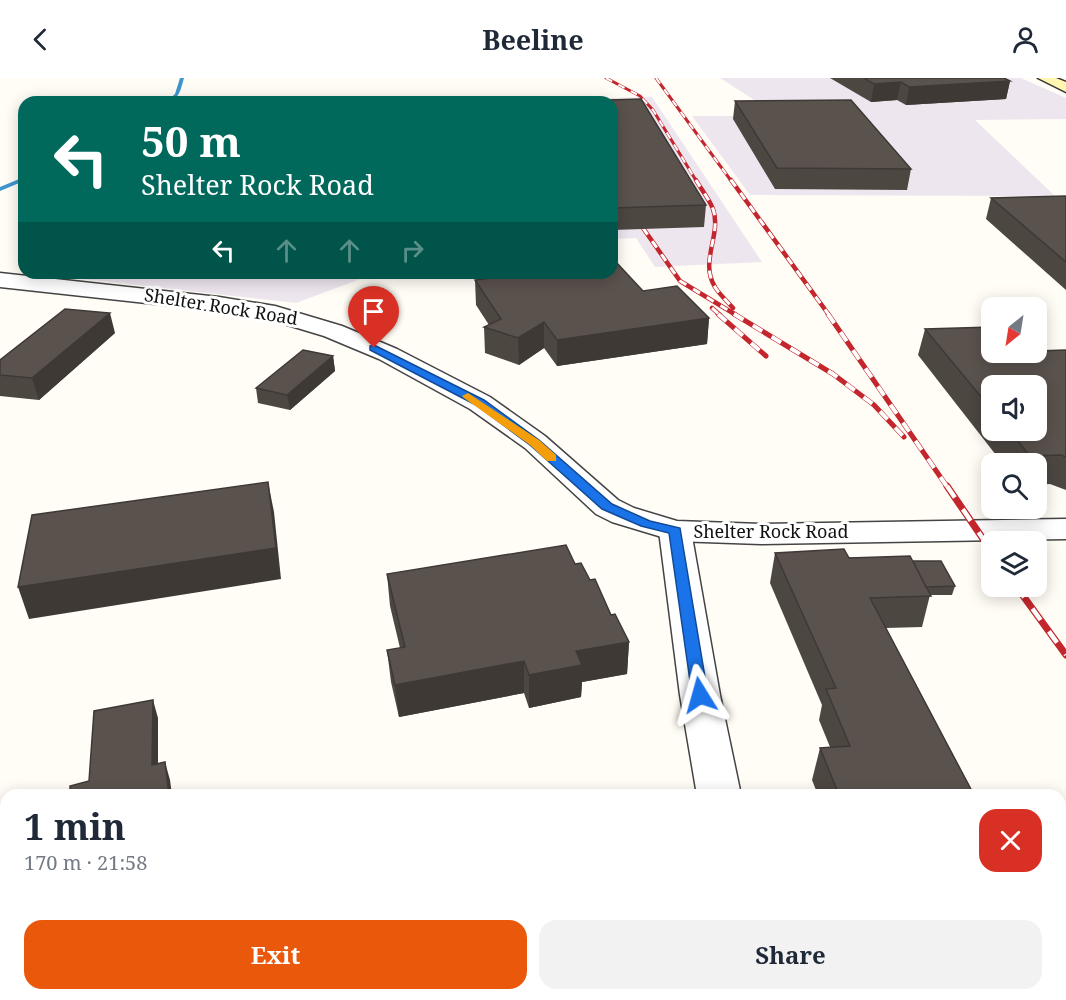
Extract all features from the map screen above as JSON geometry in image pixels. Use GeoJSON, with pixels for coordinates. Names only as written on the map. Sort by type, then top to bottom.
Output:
{"type":"FeatureCollection","features":[{"type":"Feature","properties":{"kind":"main road"},"geometry":{"type":"LineString","coordinates":[[1045,78],[1066,88]]}},
{"type":"Feature","properties":{"kind":"street","name":"Shelter Rock Road"},"geometry":{"type":"LineString","coordinates":[[0,280],[219,304],[275,313],[333,331],[387,354],[480,402],[535,442],[607,507],[646,524],[675,531],[773,534],[1066,529]]}},
{"type":"Feature","properties":{"kind":"street"},"geometry":{"type":"LineString","coordinates":[[675,531],[700,695],[718,789]]}},
{"type":"Feature","properties":{"kind":"shaded area"},"geometry":{"type":"Polygon","coordinates":[[[720,78],[1021,78],[1066,98],[1066,119],[975,120],[1055,196],[750,195],[692,116],[779,116],[720,78]]]}},
{"type":"Feature","properties":{"kind":"shaded area"},"geometry":{"type":"Polygon","coordinates":[[[652,97],[762,262],[655,267],[636,238],[618,239],[618,98],[652,97]]]}},
{"type":"Feature","properties":{"kind":"shaded area"},"geometry":{"type":"Polygon","coordinates":[[[83,279],[360,279],[296,303],[83,279]]]}},
{"type":"Feature","properties":{"kind":"building"},"geometry":{"type":"Polygon","coordinates":[[[864,78],[1004,78],[1010,81],[909,87],[901,82],[874,84],[864,78]]]}},
{"type":"Feature","properties":{"kind":"building"},"geometry":{"type":"Polygon","coordinates":[[[641,99],[706,205],[618,208],[618,100],[641,99]]]}},
{"type":"Feature","properties":{"kind":"building"},"geometry":{"type":"Polygon","coordinates":[[[851,100],[911,169],[777,168],[735,101],[851,100]]]}},
{"type":"Feature","properties":{"kind":"building"},"geometry":{"type":"Polygon","coordinates":[[[1066,196],[1066,262],[991,198],[1066,196]]]}},
{"type":"Feature","properties":{"kind":"building"},"geometry":{"type":"Polygon","coordinates":[[[618,264],[643,291],[677,286],[709,318],[557,340],[544,322],[518,338],[484,327],[501,319],[475,280],[618,279],[618,264]]]}},
{"type":"Feature","properties":{"kind":"building"},"geometry":{"type":"Polygon","coordinates":[[[65,309],[110,313],[32,378],[0,375],[0,360],[65,309]]]}},
{"type":"Feature","properties":{"kind":"building"},"geometry":{"type":"Polygon","coordinates":[[[981,327],[981,363],[1047,363],[1047,351],[1066,350],[1066,457],[1047,455],[1047,453],[1028,453],[1018,441],[1047,441],[1047,375],[981,375],[981,397],[925,329],[981,327]]]}},
{"type":"Feature","properties":{"kind":"building"},"geometry":{"type":"Polygon","coordinates":[[[303,350],[333,356],[287,395],[256,388],[303,350]]]}},
{"type":"Feature","properties":{"kind":"building"},"geometry":{"type":"Polygon","coordinates":[[[268,482],[276,548],[18,587],[32,515],[268,482]]]}},
{"type":"Feature","properties":{"kind":"building"},"geometry":{"type":"Polygon","coordinates":[[[566,545],[575,564],[581,563],[590,580],[595,579],[611,615],[615,614],[629,642],[576,651],[582,665],[529,675],[524,661],[395,685],[387,650],[405,647],[387,574],[566,545]]]}},
{"type":"Feature","properties":{"kind":"building"},"geometry":{"type":"Polygon","coordinates":[[[844,549],[849,558],[910,556],[931,596],[870,598],[971,789],[837,789],[820,748],[850,746],[826,689],[836,688],[775,553],[844,549]]]}},
{"type":"Feature","properties":{"kind":"building"},"geometry":{"type":"Polygon","coordinates":[[[913,561],[941,561],[955,586],[926,587],[913,561]]]}},
{"type":"Feature","properties":{"kind":"building"},"geometry":{"type":"Polygon","coordinates":[[[153,700],[152,765],[165,762],[168,789],[70,789],[70,786],[89,781],[94,711],[153,700]]]}},
{"type":"Feature","properties":{"kind":"waterway"},"geometry":{"type":"LineString","coordinates":[[176,96],[182,78]]}},
{"type":"Feature","properties":{"kind":"waterway"},"geometry":{"type":"LineString","coordinates":[[0,189],[18,182]]}},
{"type":"Feature","properties":{"kind":"railway"},"geometry":{"type":"LineString","coordinates":[[606,78],[640,96],[653,110],[697,182]]}},
{"type":"Feature","properties":{"kind":"railway"},"geometry":{"type":"LineString","coordinates":[[656,78],[732,182]]}},
{"type":"Feature","properties":{"kind":"railway"},"geometry":{"type":"LineString","coordinates":[[696,180],[713,209],[715,219],[709,268],[711,277],[717,290],[733,308]]}},
{"type":"Feature","properties":{"kind":"railway"},"geometry":{"type":"LineString","coordinates":[[731,180],[829,315]]}},
{"type":"Feature","properties":{"kind":"railway"},"geometry":{"type":"LineString","coordinates":[[643,228],[680,281],[736,315]]}},
{"type":"Feature","properties":{"kind":"railway"},"geometry":{"type":"LineString","coordinates":[[712,308],[720,315]]}},
{"type":"Feature","properties":{"kind":"railway"},"geometry":{"type":"LineString","coordinates":[[718,314],[766,356]]}},
{"type":"Feature","properties":{"kind":"railway"},"geometry":{"type":"LineString","coordinates":[[734,314],[833,374],[874,405],[904,437]]}},
{"type":"Feature","properties":{"kind":"railway"},"geometry":{"type":"LineString","coordinates":[[828,314],[948,488]]}},
{"type":"Feature","properties":{"kind":"railway"},"geometry":{"type":"LineString","coordinates":[[947,486],[981,536]]}},
{"type":"Feature","properties":{"kind":"railway"},"geometry":{"type":"LineString","coordinates":[[1024,597],[1066,655]]}},
{"type":"Feature","properties":{"kind":"slow traffic"},"geometry":{"type":"LineString","coordinates":[[468,396],[480,402],[535,442],[551,458]]}},
{"type":"Feature","properties":{"kind":"route"},"geometry":{"type":"LineString","coordinates":[[374,348],[480,402],[535,442],[563,470],[607,507],[646,524],[675,531],[700,695]]}}]}
